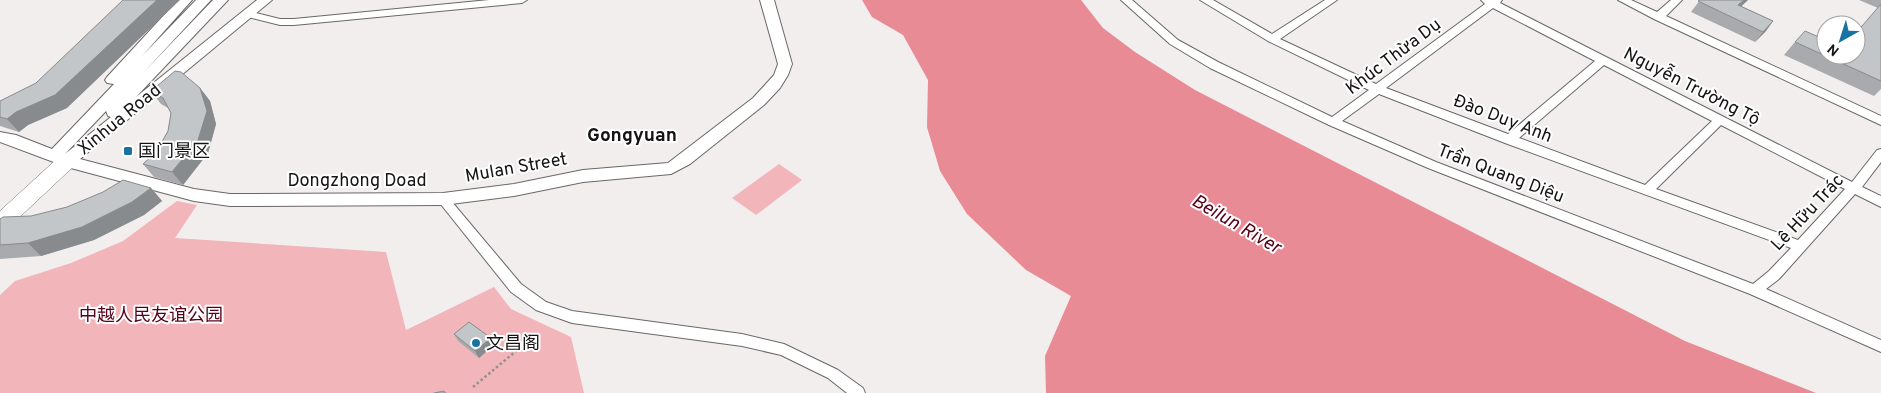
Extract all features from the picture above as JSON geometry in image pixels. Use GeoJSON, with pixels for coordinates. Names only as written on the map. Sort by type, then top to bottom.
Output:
{"type":"FeatureCollection","features":[{"type":"Feature","properties":{"kind":"main road","name":"Xinhua Road"},"geometry":{"type":"LineString","coordinates":[[0,205],[60,158]]}},
{"type":"Feature","properties":{"kind":"main road","name":"Xinhua Road"},"geometry":{"type":"LineString","coordinates":[[0,222],[60,158]]}},
{"type":"Feature","properties":{"kind":"street"},"geometry":{"type":"LineString","coordinates":[[60,158],[86,109],[185,0]]}},
{"type":"Feature","properties":{"kind":"street"},"geometry":{"type":"LineString","coordinates":[[60,158],[159,46],[204,0]]}},
{"type":"Feature","properties":{"kind":"street"},"geometry":{"type":"LineString","coordinates":[[60,158],[176,47],[221,0]]}},
{"type":"Feature","properties":{"kind":"street","name":"Xinhua Road"},"geometry":{"type":"LineString","coordinates":[[60,158],[265,0]]}},
{"type":"Feature","properties":{"kind":"street"},"geometry":{"type":"LineString","coordinates":[[248,14],[280,22],[294,22],[522,0]]}},
{"type":"Feature","properties":{"kind":"street","name":"Mulan Street"},"geometry":{"type":"LineString","coordinates":[[443,199],[514,190],[583,176],[660,170],[671,168],[681,163],[749,110],[772,87],[782,73],[785,64],[767,0]]}},
{"type":"Feature","properties":{"kind":"street","name":"Trần Quang Diệu"},"geometry":{"type":"LineString","coordinates":[[1126,0],[1174,42],[1214,65],[1333,122],[1432,165],[1755,290],[1881,346]]}},
{"type":"Feature","properties":{"kind":"street","name":"Đào Duy Anh"},"geometry":{"type":"LineString","coordinates":[[1205,0],[1272,39],[1377,89],[1509,140],[1799,246]]}},
{"type":"Feature","properties":{"kind":"street"},"geometry":{"type":"LineString","coordinates":[[1272,39],[1332,0]]}},
{"type":"Feature","properties":{"kind":"street"},"geometry":{"type":"LineString","coordinates":[[1623,0],[1881,121]]}},
{"type":"Feature","properties":{"kind":"street"},"geometry":{"type":"LineString","coordinates":[[1658,17],[1677,0]]}},
{"type":"Feature","properties":{"kind":"street","name":"Khúc Thừa Dụ"},"geometry":{"type":"LineString","coordinates":[[1333,122],[1492,1]]}},
{"type":"Feature","properties":{"kind":"street","name":"Nguyễn Trường Tộ"},"geometry":{"type":"LineString","coordinates":[[1492,1],[1881,202]]}},
{"type":"Feature","properties":{"kind":"street"},"geometry":{"type":"LineString","coordinates":[[1509,140],[1603,60]]}},
{"type":"Feature","properties":{"kind":"street"},"geometry":{"type":"LineString","coordinates":[[1647,191],[1720,120]]}},
{"type":"Feature","properties":{"kind":"street","name":"Dongzhong Doad"},"geometry":{"type":"LineString","coordinates":[[0,137],[12,139],[60,158],[194,195],[230,200],[443,199],[516,288],[541,306],[572,317],[742,340],[784,350],[833,374],[858,393]]}},
{"type":"Feature","properties":{"kind":"street","name":"Lê Hữu Trác"},"geometry":{"type":"LineString","coordinates":[[1755,290],[1774,274],[1854,188],[1881,153]]}},
{"type":"Feature","properties":{"kind":"path"},"geometry":{"type":"LineString","coordinates":[[473,387],[528,341]]}},
{"type":"Feature","properties":{"kind":"green space"},"geometry":{"type":"Polygon","coordinates":[[[779,164],[802,180],[756,215],[732,198],[779,164]]]}},
{"type":"Feature","properties":{"kind":"green space","name":"中越人民友谊公园"},"geometry":{"type":"Polygon","coordinates":[[[177,201],[197,205],[175,238],[386,252],[406,330],[494,287],[511,309],[571,337],[584,393],[0,393],[0,295],[15,281],[71,263],[123,241],[177,201]]]}},
{"type":"Feature","properties":{"kind":"water","name":"Beilun River"},"geometry":{"type":"Polygon","coordinates":[[[862,0],[1081,0],[1103,28],[1135,52],[1195,90],[1685,341],[1816,393],[1046,393],[1045,356],[1071,296],[1026,270],[967,214],[940,171],[927,127],[928,80],[903,35],[872,17],[862,0]]]}},
{"type":"Feature","properties":{"kind":"building"},"geometry":{"type":"Polygon","coordinates":[[[123,0],[157,0],[55,95],[16,112],[7,119],[0,117],[0,101],[36,83],[123,0]]]}},
{"type":"Feature","properties":{"kind":"building"},"geometry":{"type":"Polygon","coordinates":[[[1744,0],[1738,5],[1773,21],[1763,32],[1698,1],[1744,0]]]}},
{"type":"Feature","properties":{"kind":"building"},"geometry":{"type":"Polygon","coordinates":[[[1881,4],[1881,81],[1846,65],[1866,65],[1866,21],[1881,4]]]}},
{"type":"Feature","properties":{"kind":"building"},"geometry":{"type":"Polygon","coordinates":[[[1805,31],[1816,36],[1816,52],[1795,42],[1805,31]]]}},
{"type":"Feature","properties":{"kind":"building"},"geometry":{"type":"Polygon","coordinates":[[[175,71],[181,72],[200,88],[207,111],[198,140],[172,172],[143,164],[156,152],[168,131],[171,113],[163,98],[151,91],[175,71]]]}},
{"type":"Feature","properties":{"kind":"building"},"geometry":{"type":"Polygon","coordinates":[[[123,180],[151,188],[132,202],[82,227],[28,243],[0,245],[0,219],[3,217],[31,216],[67,207],[103,192],[123,180]]]}},
{"type":"Feature","properties":{"kind":"building"},"geometry":{"type":"Polygon","coordinates":[[[469,322],[491,338],[475,351],[454,334],[469,322]]]}},
{"type":"Feature","properties":{"kind":"place","name":"国门景区"},"geometry":{"type":"Point","coordinates":[128,151]}},
{"type":"Feature","properties":{"kind":"place","name":"文昌阁"},"geometry":{"type":"Point","coordinates":[476,343]}},
{"type":"Feature","properties":{"kind":"district","name":"Gongyuan"},"geometry":{"type":"Point","coordinates":[632,134]}}]}
